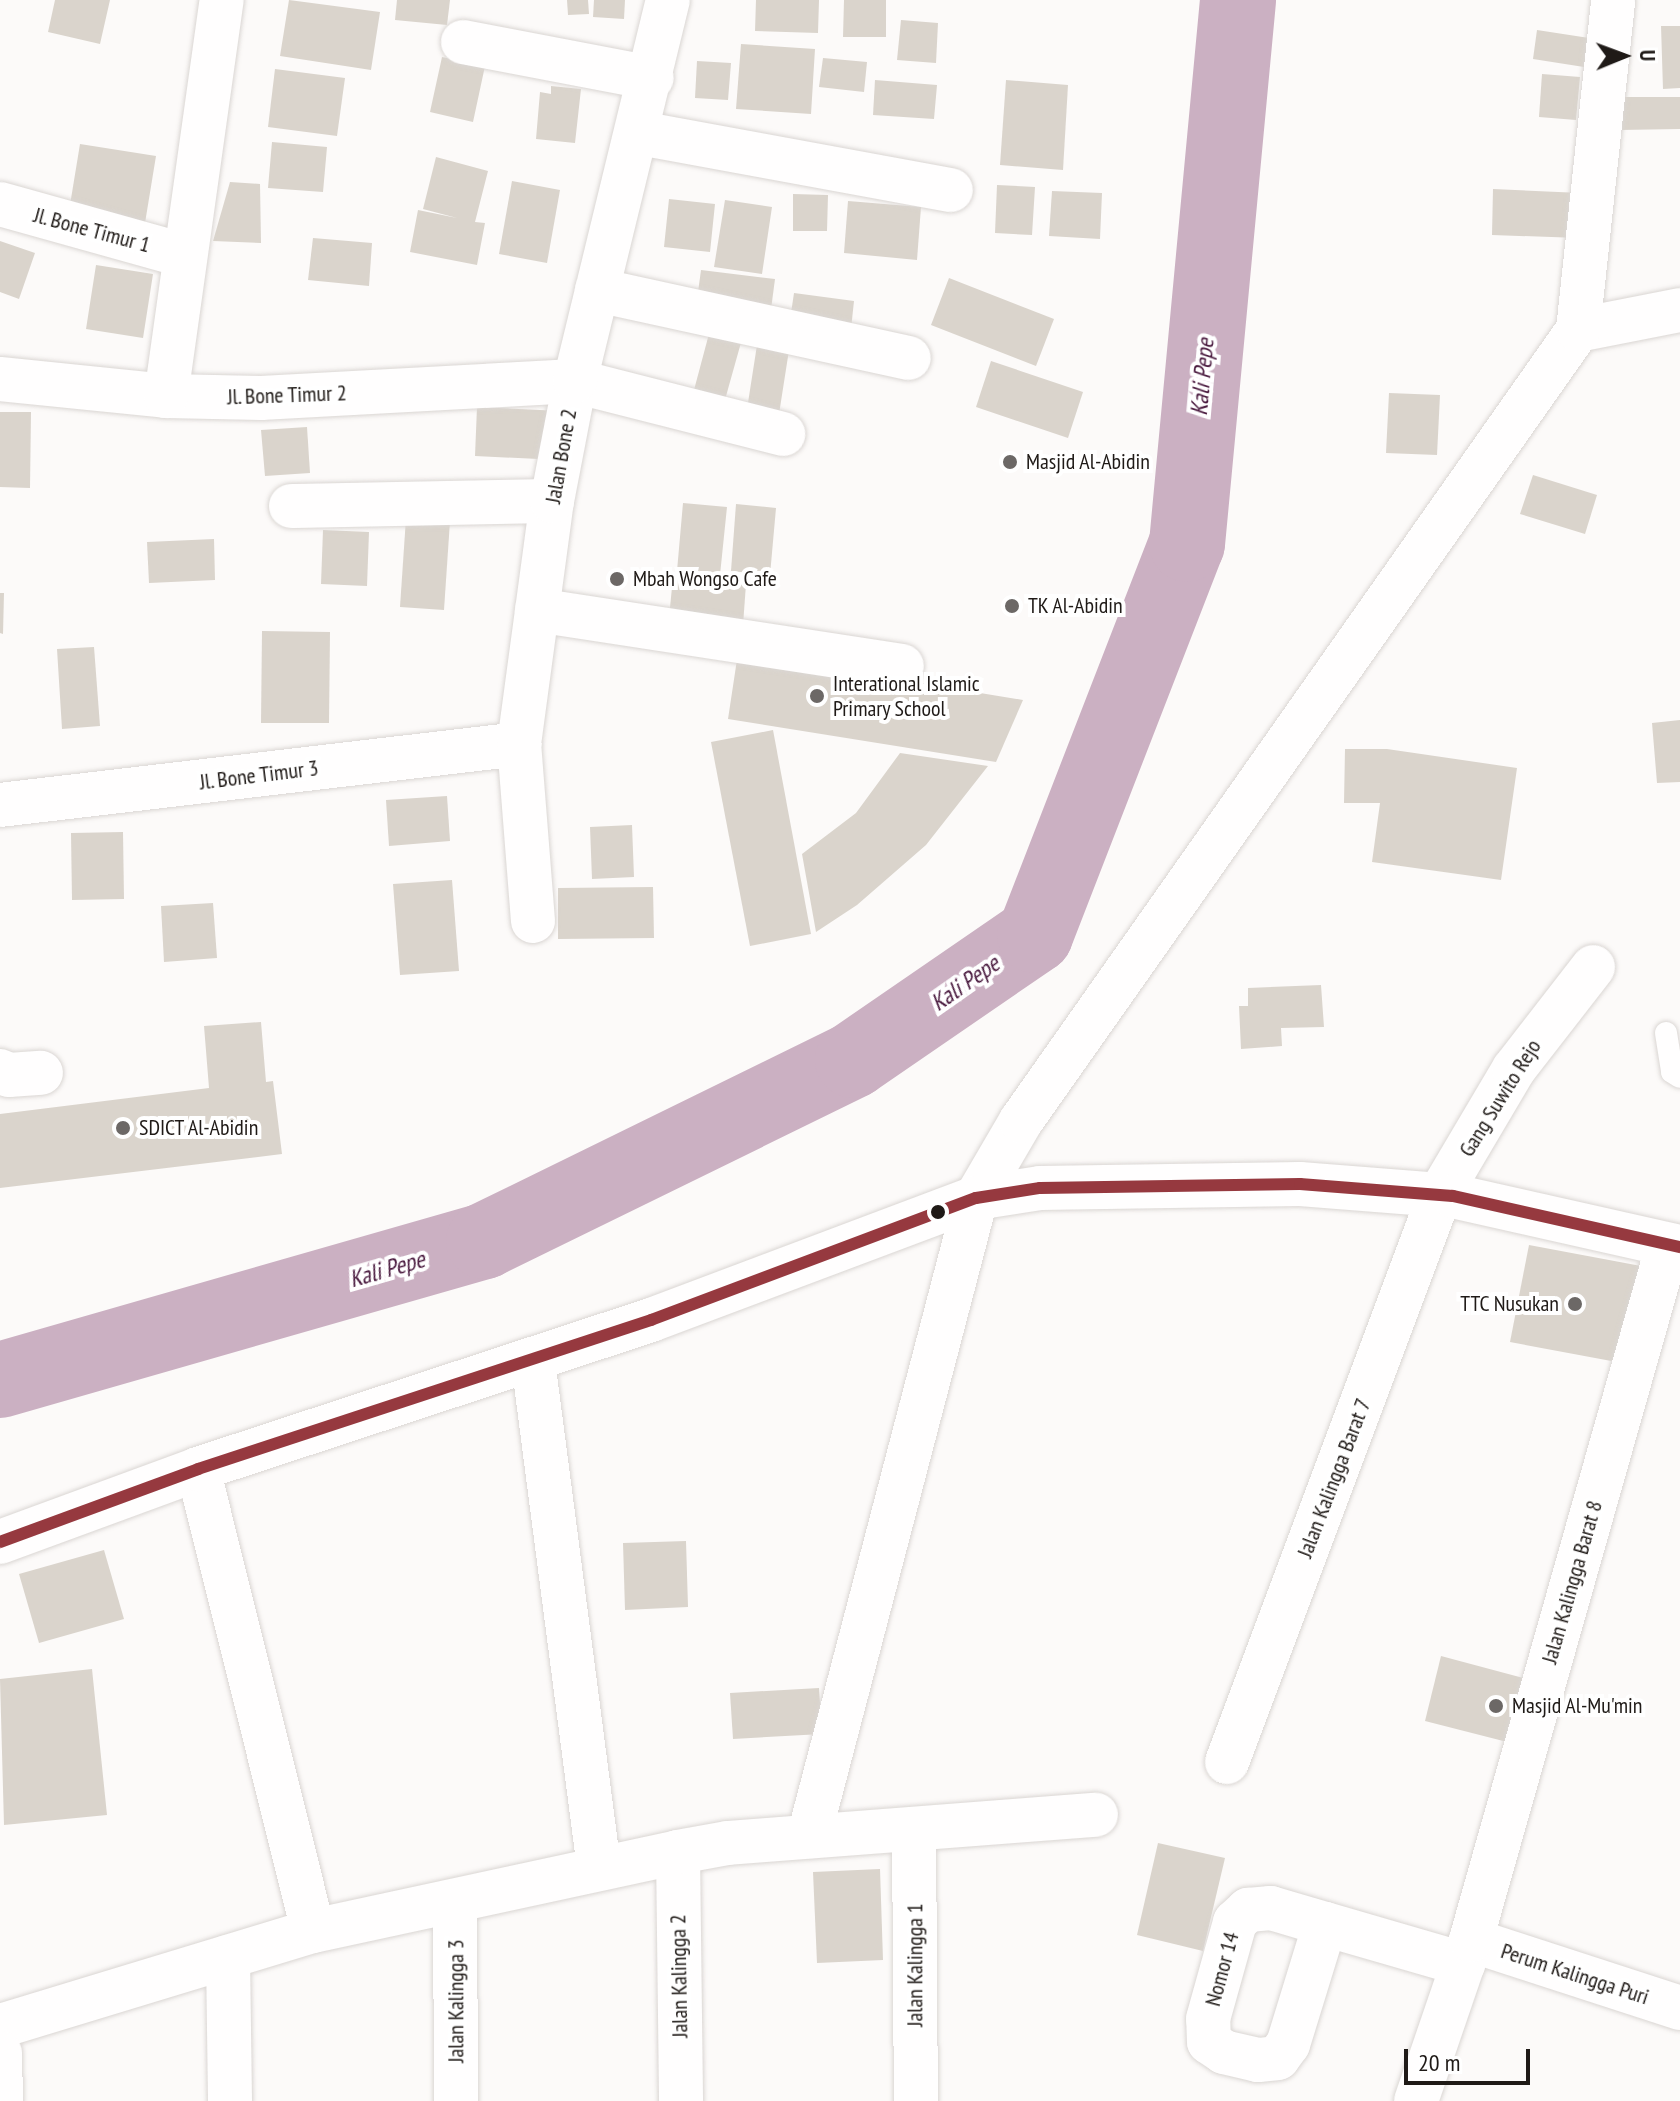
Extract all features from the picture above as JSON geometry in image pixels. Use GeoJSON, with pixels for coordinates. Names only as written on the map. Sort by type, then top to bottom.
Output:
{"type":"FeatureCollection","features":[{"type":"Feature","properties":{"kind":"street"},"geometry":{"type":"LineString","coordinates":[[166,396],[183,255],[222,0]]}},
{"type":"Feature","properties":{"kind":"street","name":"Jalan Bone 2"},"geometry":{"type":"LineString","coordinates":[[533,921],[519,744],[552,501],[575,381],[640,133],[668,0]]}},
{"type":"Feature","properties":{"kind":"street"},"geometry":{"type":"LineString","coordinates":[[809,1836],[976,1198],[1021,1121],[1578,330],[1613,0]]}},
{"type":"Feature","properties":{"kind":"street"},"geometry":{"type":"LineString","coordinates":[[463,42],[652,78]]}},
{"type":"Feature","properties":{"kind":"street"},"geometry":{"type":"LineString","coordinates":[[640,133],[951,190]]}},
{"type":"Feature","properties":{"kind":"street","name":"Jl. Bone Timur 1"},"geometry":{"type":"LineString","coordinates":[[0,204],[183,255]]}},
{"type":"Feature","properties":{"kind":"street"},"geometry":{"type":"LineString","coordinates":[[597,290],[909,358]]}},
{"type":"Feature","properties":{"kind":"street"},"geometry":{"type":"LineString","coordinates":[[1578,330],[1680,310]]}},
{"type":"Feature","properties":{"kind":"street","name":"Jl. Bone Timur 2"},"geometry":{"type":"LineString","coordinates":[[0,379],[166,396],[261,398],[575,381],[783,434]]}},
{"type":"Feature","properties":{"kind":"street"},"geometry":{"type":"LineString","coordinates":[[291,506],[552,501]]}},
{"type":"Feature","properties":{"kind":"street"},"geometry":{"type":"LineString","coordinates":[[537,610],[902,666]]}},
{"type":"Feature","properties":{"kind":"street","name":"Jl. Bone Timur 3"},"geometry":{"type":"LineString","coordinates":[[0,805],[519,744]]}},
{"type":"Feature","properties":{"kind":"street","name":"Gang Suwito Rejo"},"geometry":{"type":"LineString","coordinates":[[1440,1194],[1514,1069],[1593,967]]}},
{"type":"Feature","properties":{"kind":"street"},"geometry":{"type":"LineString","coordinates":[[0,1542],[198,1469],[533,1361],[976,1198],[1040,1188],[1175,1183],[1300,1184],[1440,1194],[1674,1246]]}},
{"type":"Feature","properties":{"kind":"street","name":"Jalan Kalingga Barat 7"},"geometry":{"type":"LineString","coordinates":[[1227,1762],[1440,1194]]}},
{"type":"Feature","properties":{"kind":"street","name":"Jalan Kalingga Barat 8"},"geometry":{"type":"LineString","coordinates":[[1416,2101],[1467,1952],[1674,1246]]}},
{"type":"Feature","properties":{"kind":"street"},"geometry":{"type":"LineString","coordinates":[[533,1361],[599,1868]]}},
{"type":"Feature","properties":{"kind":"street"},"geometry":{"type":"LineString","coordinates":[[198,1469],[313,1931]]}},
{"type":"Feature","properties":{"kind":"street"},"geometry":{"type":"LineString","coordinates":[[0,2026],[313,1931],[678,1852],[809,1836],[1096,1815]]}},
{"type":"Feature","properties":{"kind":"street","name":"Jalan Kalingga 1"},"geometry":{"type":"LineString","coordinates":[[914,1829],[916,2101]]}},
{"type":"Feature","properties":{"kind":"street","name":"Jalan Kalingga 2"},"geometry":{"type":"LineString","coordinates":[[678,1852],[681,2101]]}},
{"type":"Feature","properties":{"kind":"street","name":"Jalan Kalingga 3"},"geometry":{"type":"LineString","coordinates":[[455,1902],[456,2101]]}},
{"type":"Feature","properties":{"kind":"street"},"geometry":{"type":"LineString","coordinates":[[1325,1924],[1467,1952]]}},
{"type":"Feature","properties":{"kind":"street","name":"Perum Kalingga Puri"},"geometry":{"type":"LineString","coordinates":[[1467,1952],[1680,2008]]}},
{"type":"Feature","properties":{"kind":"street"},"geometry":{"type":"LineString","coordinates":[[228,1957],[230,2101]]}},
{"type":"Feature","properties":{"kind":"street"},"geometry":{"type":"LineString","coordinates":[[0,2053],[1,2101]]}},
{"type":"Feature","properties":{"kind":"lane"},"geometry":{"type":"LineString","coordinates":[[1666,1033],[1672,1072],[1680,1077]]}},
{"type":"Feature","properties":{"kind":"building"},"geometry":{"type":"Polygon","coordinates":[[[55,0],[110,0],[100,44],[48,32],[55,0]]]}},
{"type":"Feature","properties":{"kind":"building"},"geometry":{"type":"Polygon","coordinates":[[[289,0],[380,12],[371,70],[280,56],[289,0]]]}},
{"type":"Feature","properties":{"kind":"building"},"geometry":{"type":"Polygon","coordinates":[[[397,0],[450,0],[447,25],[395,20],[397,0]]]}},
{"type":"Feature","properties":{"kind":"building"},"geometry":{"type":"Polygon","coordinates":[[[567,0],[588,0],[589,14],[568,15],[567,0]]]}},
{"type":"Feature","properties":{"kind":"building"},"geometry":{"type":"Polygon","coordinates":[[[594,0],[625,0],[624,19],[593,17],[594,0]]]}},
{"type":"Feature","properties":{"kind":"building"},"geometry":{"type":"Polygon","coordinates":[[[756,0],[819,0],[818,33],[755,31],[756,0]]]}},
{"type":"Feature","properties":{"kind":"building"},"geometry":{"type":"Polygon","coordinates":[[[844,0],[886,0],[886,37],[843,37],[844,0]]]}},
{"type":"Feature","properties":{"kind":"building"},"geometry":{"type":"Polygon","coordinates":[[[901,20],[938,23],[936,63],[897,60],[901,20]]]}},
{"type":"Feature","properties":{"kind":"building"},"geometry":{"type":"Polygon","coordinates":[[[1661,26],[1680,26],[1680,88],[1663,89],[1661,26]]]}},
{"type":"Feature","properties":{"kind":"building"},"geometry":{"type":"Polygon","coordinates":[[[1537,30],[1589,38],[1584,67],[1533,59],[1537,30]]]}},
{"type":"Feature","properties":{"kind":"building"},"geometry":{"type":"Polygon","coordinates":[[[741,44],[815,49],[811,114],[736,109],[741,44]]]}},
{"type":"Feature","properties":{"kind":"building"},"geometry":{"type":"Polygon","coordinates":[[[442,57],[485,66],[473,122],[430,112],[442,57]]]}},
{"type":"Feature","properties":{"kind":"building"},"geometry":{"type":"Polygon","coordinates":[[[823,58],[867,62],[864,92],[819,87],[823,58]]]}},
{"type":"Feature","properties":{"kind":"building"},"geometry":{"type":"Polygon","coordinates":[[[697,61],[731,63],[728,100],[695,98],[697,61]]]}},
{"type":"Feature","properties":{"kind":"building"},"geometry":{"type":"Polygon","coordinates":[[[275,69],[345,78],[337,136],[268,127],[275,69]]]}},
{"type":"Feature","properties":{"kind":"building"},"geometry":{"type":"Polygon","coordinates":[[[1542,74],[1580,77],[1576,120],[1539,117],[1542,74]]]}},
{"type":"Feature","properties":{"kind":"building"},"geometry":{"type":"Polygon","coordinates":[[[875,80],[937,85],[934,119],[873,115],[875,80]]]}},
{"type":"Feature","properties":{"kind":"building"},"geometry":{"type":"Polygon","coordinates":[[[1006,80],[1068,85],[1063,170],[1000,165],[1006,80]]]}},
{"type":"Feature","properties":{"kind":"building"},"geometry":{"type":"Polygon","coordinates":[[[551,86],[581,89],[575,143],[536,139],[540,92],[551,94],[551,86]]]}},
{"type":"Feature","properties":{"kind":"building"},"geometry":{"type":"Polygon","coordinates":[[[1620,97],[1680,97],[1680,129],[1620,130],[1620,97]]]}},
{"type":"Feature","properties":{"kind":"building"},"geometry":{"type":"Polygon","coordinates":[[[272,142],[327,147],[323,192],[268,188],[272,142]]]}},
{"type":"Feature","properties":{"kind":"building"},"geometry":{"type":"Polygon","coordinates":[[[80,144],[156,156],[145,223],[69,211],[80,144]]]}},
{"type":"Feature","properties":{"kind":"building"},"geometry":{"type":"Polygon","coordinates":[[[436,157],[488,171],[475,222],[485,223],[477,265],[410,252],[418,210],[457,218],[423,209],[436,157]]]}},
{"type":"Feature","properties":{"kind":"building"},"geometry":{"type":"Polygon","coordinates":[[[512,181],[560,190],[547,263],[499,254],[512,181]]]}},
{"type":"Feature","properties":{"kind":"building"},"geometry":{"type":"Polygon","coordinates":[[[230,182],[260,184],[261,243],[213,241],[230,182]]]}},
{"type":"Feature","properties":{"kind":"building"},"geometry":{"type":"Polygon","coordinates":[[[997,185],[1035,187],[1032,235],[995,233],[997,185]]]}},
{"type":"Feature","properties":{"kind":"building"},"geometry":{"type":"Polygon","coordinates":[[[1493,189],[1581,193],[1579,238],[1492,235],[1493,189]]]}},
{"type":"Feature","properties":{"kind":"building"},"geometry":{"type":"Polygon","coordinates":[[[1052,191],[1102,193],[1100,239],[1049,236],[1052,191]]]}},
{"type":"Feature","properties":{"kind":"building"},"geometry":{"type":"Polygon","coordinates":[[[793,194],[828,195],[827,231],[793,231],[793,194]]]}},
{"type":"Feature","properties":{"kind":"building"},"geometry":{"type":"Polygon","coordinates":[[[669,199],[715,204],[710,252],[664,247],[669,199]]]}},
{"type":"Feature","properties":{"kind":"building"},"geometry":{"type":"Polygon","coordinates":[[[725,200],[772,207],[762,274],[714,267],[725,200]]]}},
{"type":"Feature","properties":{"kind":"building"},"geometry":{"type":"Polygon","coordinates":[[[848,201],[921,207],[917,260],[844,253],[848,201]]]}},
{"type":"Feature","properties":{"kind":"building"},"geometry":{"type":"Polygon","coordinates":[[[313,238],[372,243],[369,286],[308,280],[313,238]]]}},
{"type":"Feature","properties":{"kind":"building"},"geometry":{"type":"Polygon","coordinates":[[[0,241],[35,253],[19,299],[0,292],[0,241]]]}},
{"type":"Feature","properties":{"kind":"building"},"geometry":{"type":"Polygon","coordinates":[[[96,265],[153,274],[143,338],[86,329],[96,265]]]}},
{"type":"Feature","properties":{"kind":"building"},"geometry":{"type":"Polygon","coordinates":[[[701,270],[775,279],[770,317],[696,307],[701,270]]]}},
{"type":"Feature","properties":{"kind":"building"},"geometry":{"type":"Polygon","coordinates":[[[949,278],[1054,319],[1036,366],[931,325],[949,278]]]}},
{"type":"Feature","properties":{"kind":"building"},"geometry":{"type":"Polygon","coordinates":[[[794,293],[854,301],[851,329],[790,320],[794,293]]]}},
{"type":"Feature","properties":{"kind":"building"},"geometry":{"type":"Polygon","coordinates":[[[710,330],[742,339],[721,414],[690,405],[710,330]]]}},
{"type":"Feature","properties":{"kind":"building"},"geometry":{"type":"Polygon","coordinates":[[[757,345],[789,350],[779,414],[747,409],[757,345]]]}},
{"type":"Feature","properties":{"kind":"building"},"geometry":{"type":"Polygon","coordinates":[[[991,361],[1083,392],[1068,438],[976,407],[991,361]]]}},
{"type":"Feature","properties":{"kind":"building"},"geometry":{"type":"Polygon","coordinates":[[[1389,393],[1440,395],[1437,455],[1386,453],[1389,393]]]}},
{"type":"Feature","properties":{"kind":"building"},"geometry":{"type":"Polygon","coordinates":[[[477,407],[561,411],[559,460],[475,456],[477,407]]]}},
{"type":"Feature","properties":{"kind":"building"},"geometry":{"type":"Polygon","coordinates":[[[0,412],[31,412],[30,488],[0,487],[0,412]]]}},
{"type":"Feature","properties":{"kind":"building"},"geometry":{"type":"Polygon","coordinates":[[[307,427],[310,473],[265,476],[261,430],[307,427]]]}},
{"type":"Feature","properties":{"kind":"building"},"geometry":{"type":"Polygon","coordinates":[[[1533,475],[1597,495],[1585,534],[1520,514],[1533,475]]]}},
{"type":"Feature","properties":{"kind":"building"},"geometry":{"type":"Polygon","coordinates":[[[683,503],[727,507],[720,575],[677,571],[683,503]]]}},
{"type":"Feature","properties":{"kind":"building"},"geometry":{"type":"Polygon","coordinates":[[[736,504],[776,508],[770,575],[731,571],[736,504]]]}},
{"type":"Feature","properties":{"kind":"building"},"geometry":{"type":"Polygon","coordinates":[[[406,518],[450,521],[444,610],[400,607],[406,518]]]}},
{"type":"Feature","properties":{"kind":"building"},"geometry":{"type":"Polygon","coordinates":[[[323,530],[369,532],[367,586],[321,584],[323,530]]]}},
{"type":"Feature","properties":{"kind":"building"},"geometry":{"type":"Polygon","coordinates":[[[214,539],[215,580],[149,583],[147,542],[214,539]]]}},
{"type":"Feature","properties":{"kind":"building"},"geometry":{"type":"Polygon","coordinates":[[[673,577],[746,584],[743,625],[669,618],[673,577]]]}},
{"type":"Feature","properties":{"kind":"building"},"geometry":{"type":"Polygon","coordinates":[[[0,593],[4,593],[3,634],[0,633],[0,593]]]}},
{"type":"Feature","properties":{"kind":"building"},"geometry":{"type":"Polygon","coordinates":[[[262,631],[330,632],[329,723],[261,723],[262,631]]]}},
{"type":"Feature","properties":{"kind":"building"},"geometry":{"type":"Polygon","coordinates":[[[94,647],[100,726],[62,729],[57,649],[94,647]]]}},
{"type":"Feature","properties":{"kind":"building"},"geometry":{"type":"Polygon","coordinates":[[[738,653],[1023,700],[996,762],[728,719],[738,653]]]}},
{"type":"Feature","properties":{"kind":"building"},"geometry":{"type":"Polygon","coordinates":[[[1680,720],[1680,782],[1657,783],[1652,723],[1680,720]]]}},
{"type":"Feature","properties":{"kind":"building"},"geometry":{"type":"Polygon","coordinates":[[[773,730],[811,934],[750,946],[711,742],[773,730]]]}},
{"type":"Feature","properties":{"kind":"building"},"geometry":{"type":"Polygon","coordinates":[[[1345,749],[1387,749],[1517,768],[1501,880],[1372,862],[1380,803],[1344,803],[1345,749]]]}},
{"type":"Feature","properties":{"kind":"building"},"geometry":{"type":"Polygon","coordinates":[[[900,753],[988,766],[926,845],[857,905],[816,932],[802,854],[856,813],[900,753]]]}},
{"type":"Feature","properties":{"kind":"building"},"geometry":{"type":"Polygon","coordinates":[[[447,796],[450,841],[389,846],[386,800],[447,796]]]}},
{"type":"Feature","properties":{"kind":"building"},"geometry":{"type":"Polygon","coordinates":[[[632,825],[634,877],[592,879],[590,827],[632,825]]]}},
{"type":"Feature","properties":{"kind":"building"},"geometry":{"type":"Polygon","coordinates":[[[123,832],[124,899],[72,900],[71,833],[123,832]]]}},
{"type":"Feature","properties":{"kind":"building"},"geometry":{"type":"Polygon","coordinates":[[[452,880],[459,971],[400,975],[393,884],[452,880]]]}},
{"type":"Feature","properties":{"kind":"building"},"geometry":{"type":"Polygon","coordinates":[[[653,887],[654,938],[558,939],[558,888],[653,887]]]}},
{"type":"Feature","properties":{"kind":"building"},"geometry":{"type":"Polygon","coordinates":[[[213,903],[217,958],[164,962],[161,906],[213,903]]]}},
{"type":"Feature","properties":{"kind":"building"},"geometry":{"type":"Polygon","coordinates":[[[1321,985],[1324,1027],[1281,1028],[1282,1046],[1241,1049],[1239,1006],[1248,1006],[1248,988],[1321,985]]]}},
{"type":"Feature","properties":{"kind":"building"},"geometry":{"type":"Polygon","coordinates":[[[261,1022],[266,1082],[273,1081],[282,1154],[0,1188],[0,1114],[209,1088],[204,1026],[261,1022]]]}},
{"type":"Feature","properties":{"kind":"building","name":"TTC Nusukan"},"geometry":{"type":"Polygon","coordinates":[[[1529,1245],[1641,1266],[1622,1363],[1510,1342],[1529,1245]]]}},
{"type":"Feature","properties":{"kind":"building"},"geometry":{"type":"Polygon","coordinates":[[[686,1541],[688,1607],[625,1610],[623,1543],[686,1541]]]}},
{"type":"Feature","properties":{"kind":"building"},"geometry":{"type":"Polygon","coordinates":[[[104,1550],[124,1619],[39,1643],[19,1574],[104,1550]]]}},
{"type":"Feature","properties":{"kind":"building"},"geometry":{"type":"Polygon","coordinates":[[[1441,1656],[1531,1680],[1515,1744],[1425,1721],[1441,1656]]]}},
{"type":"Feature","properties":{"kind":"building"},"geometry":{"type":"Polygon","coordinates":[[[92,1669],[107,1815],[4,1825],[0,1679],[92,1669]]]}},
{"type":"Feature","properties":{"kind":"building"},"geometry":{"type":"Polygon","coordinates":[[[819,1688],[822,1734],[733,1739],[730,1693],[819,1688]]]}},
{"type":"Feature","properties":{"kind":"building"},"geometry":{"type":"Polygon","coordinates":[[[1158,1843],[1225,1858],[1203,1951],[1137,1935],[1158,1843]]]}},
{"type":"Feature","properties":{"kind":"building"},"geometry":{"type":"Polygon","coordinates":[[[880,1869],[883,1960],[817,1963],[813,1872],[880,1869]]]}},
{"type":"Feature","properties":{"kind":"waterway","name":"Kali Pepe"},"geometry":{"type":"LineString","coordinates":[[0,1380],[484,1241],[853,1060],[1035,935],[1187,544],[1238,0]]}},
{"type":"Feature","properties":{"kind":"transit line"},"geometry":{"type":"LineString","coordinates":[[0,1542],[198,1469],[651,1320],[976,1198],[1040,1188],[1300,1184],[1453,1196],[1680,1247]]}},
{"type":"Feature","properties":{"kind":"place","name":"Masjid Al-Abidin"},"geometry":{"type":"Point","coordinates":[1010,462]}},
{"type":"Feature","properties":{"kind":"place","name":"Mbah Wongso Cafe"},"geometry":{"type":"Point","coordinates":[617,579]}},
{"type":"Feature","properties":{"kind":"place","name":"TK Al-Abidin"},"geometry":{"type":"Point","coordinates":[1012,606]}},
{"type":"Feature","properties":{"kind":"place","name":"Interational Islamic Primary School"},"geometry":{"type":"Point","coordinates":[817,696]}},
{"type":"Feature","properties":{"kind":"place","name":"SDICT Al-Abidin"},"geometry":{"type":"Point","coordinates":[123,1128]}},
{"type":"Feature","properties":{"kind":"place","name":"TTC Nusukan"},"geometry":{"type":"Point","coordinates":[1575,1304]}},
{"type":"Feature","properties":{"kind":"place","name":"Masjid Al-Mu'min"},"geometry":{"type":"Point","coordinates":[1496,1706]}}]}
